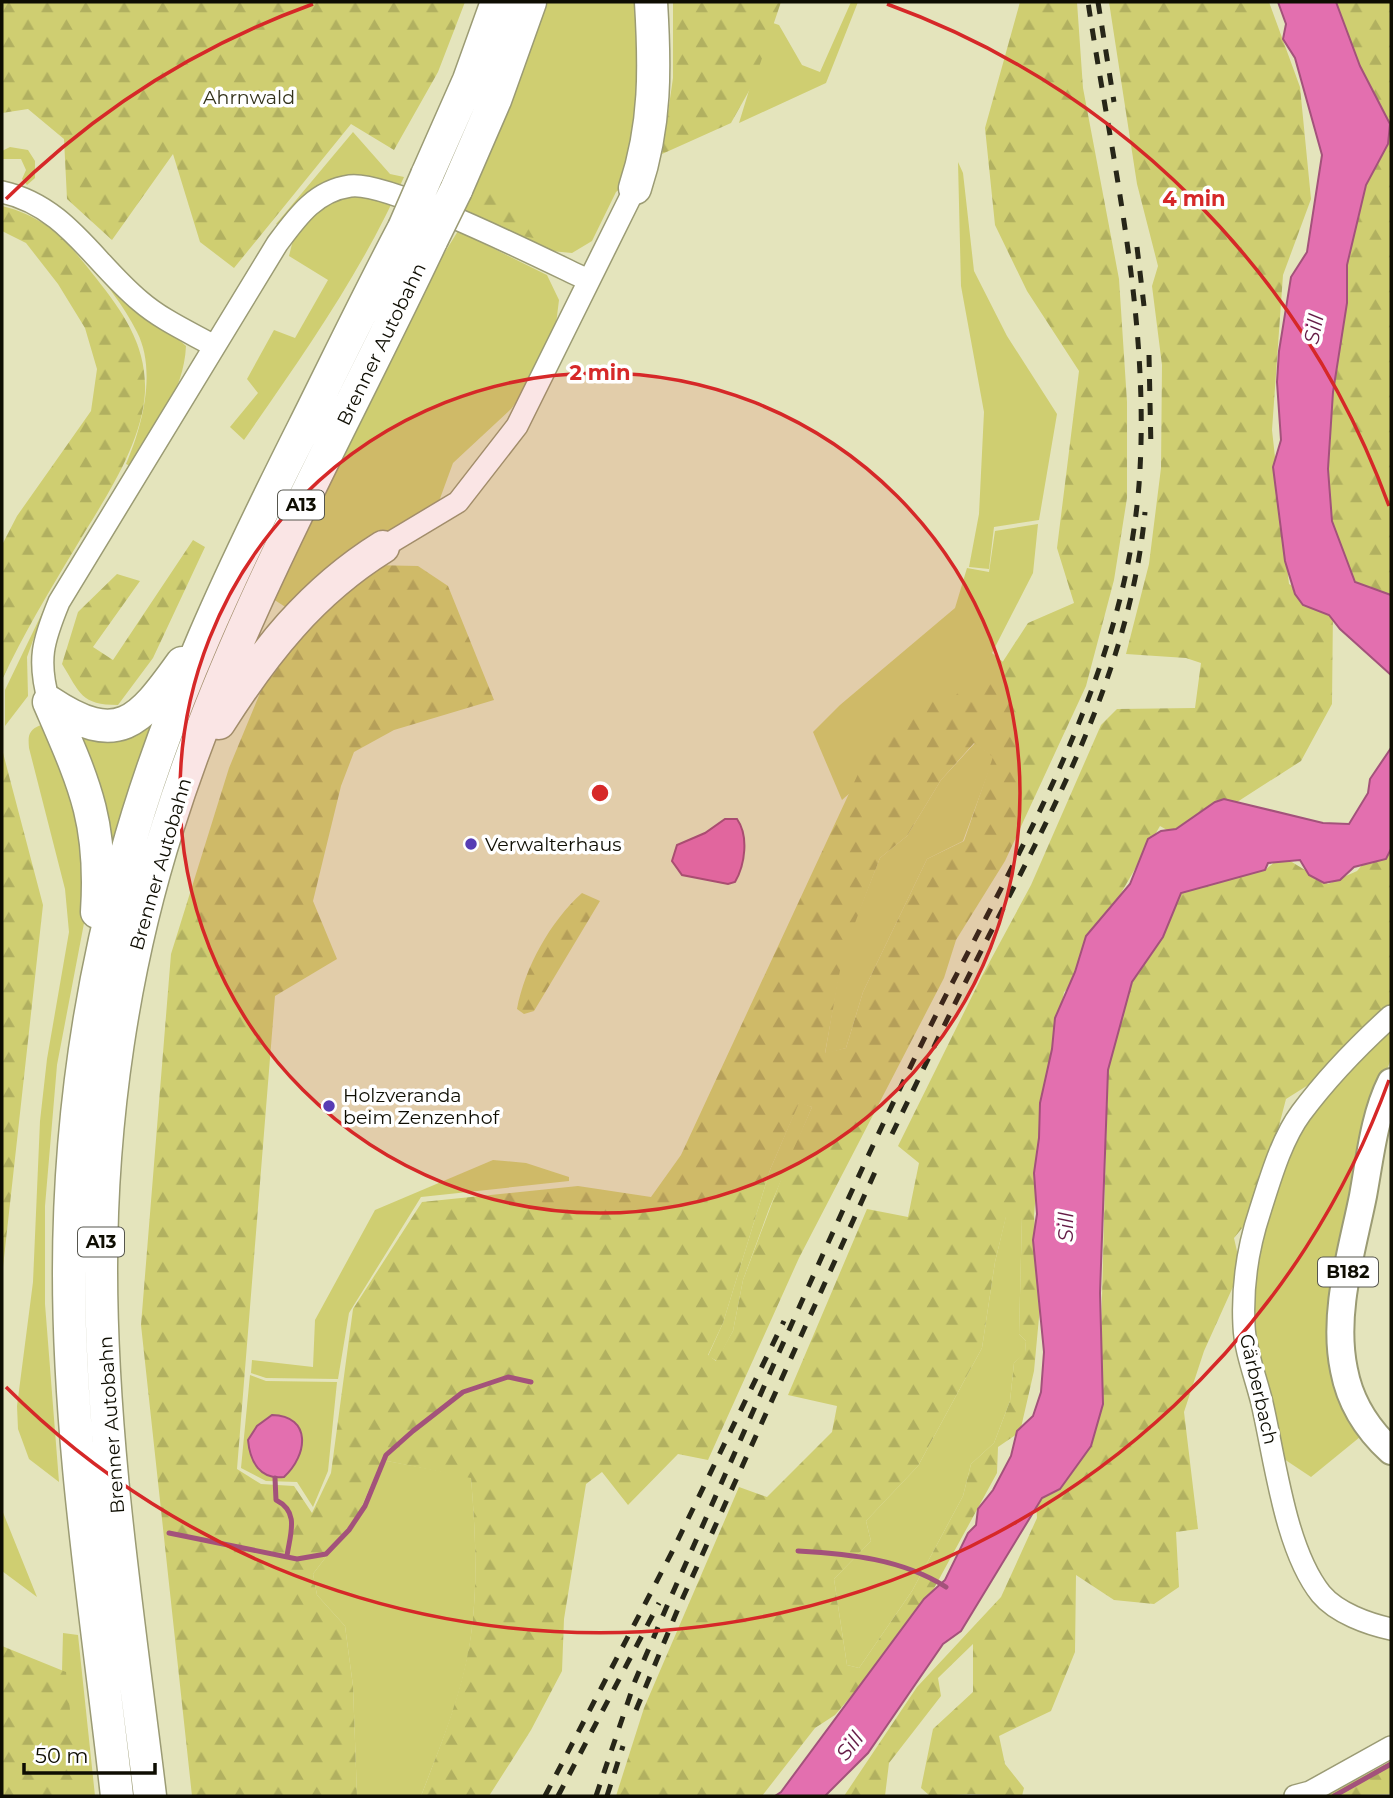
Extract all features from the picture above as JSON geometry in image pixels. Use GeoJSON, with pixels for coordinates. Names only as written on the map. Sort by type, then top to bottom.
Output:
{"type":"FeatureCollection","features":[{"type":"Feature","properties":{"kind":"highway","name":"Brenner Autobahn"},"geometry":{"type":"LineString","coordinates":[[150,1796],[108,1426],[101,1272],[107,1142],[125,1006],[138,938],[184,777],[217,688],[418,234],[427,175],[468,80],[497,2]]}},
{"type":"Feature","properties":{"kind":"highway","name":"Brenner Autobahn"},"geometry":{"type":"LineString","coordinates":[[117,1796],[79,1459],[69,1274],[74,1151],[87,1037],[125,858],[156,761],[208,625],[268,497],[418,234],[456,190],[495,100],[530,2]]}},
{"type":"Feature","properties":{"kind":"highway"},"geometry":{"type":"LineString","coordinates":[[635,188],[653,118],[655,77],[651,2]]}},
{"type":"Feature","properties":{"kind":"highway"},"geometry":{"type":"LineString","coordinates":[[184,777],[274,642],[324,589],[383,547]]}},
{"type":"Feature","properties":{"kind":"highway"},"geometry":{"type":"LineString","coordinates":[[48,702],[73,718],[90,724],[108,727],[127,722],[138,716],[163,689],[208,625]]}},
{"type":"Feature","properties":{"kind":"highway"},"geometry":{"type":"LineString","coordinates":[[48,702],[84,784],[98,845],[99,880],[87,1037]]}},
{"type":"Feature","properties":{"kind":"main road","name":"B182"},"geometry":{"type":"LineString","coordinates":[[1391,1082],[1370,1157],[1340,1334],[1343,1369],[1354,1400],[1368,1426],[1391,1451]]}},
{"type":"Feature","properties":{"kind":"street"},"geometry":{"type":"LineString","coordinates":[[48,702],[40,671],[43,640],[59,602],[214,346],[298,216],[322,195],[352,185],[391,192],[588,280]]}},
{"type":"Feature","properties":{"kind":"street"},"geometry":{"type":"LineString","coordinates":[[383,547],[458,502],[528,410],[588,280],[635,188]]}},
{"type":"Feature","properties":{"kind":"street"},"geometry":{"type":"LineString","coordinates":[[2,192],[33,202],[54,214],[141,302],[214,346]]}},
{"type":"Feature","properties":{"kind":"street","name":"Gärberbach"},"geometry":{"type":"LineString","coordinates":[[1391,1016],[1367,1037],[1300,1114],[1289,1136],[1254,1235],[1245,1282],[1244,1322],[1278,1480],[1306,1569],[1328,1601],[1358,1619],[1391,1629]]}},
{"type":"Feature","properties":{"kind":"street"},"geometry":{"type":"LineString","coordinates":[[1295,1796],[1310,1792],[1391,1748]]}},
{"type":"Feature","properties":{"kind":"green space","name":"Ahrnwald"},"geometry":{"type":"Polygon","coordinates":[[[2,2],[465,2],[438,72],[394,150],[351,124],[234,268],[200,242],[173,154],[112,240],[67,199],[64,139],[28,109],[2,113],[2,2]]]}},
{"type":"Feature","properties":{"kind":"green space"},"geometry":{"type":"Polygon","coordinates":[[[544,2],[667,2],[664,123],[627,183],[616,192],[592,241],[572,253],[551,251],[462,215],[544,2]]]}},
{"type":"Feature","properties":{"kind":"green space"},"geometry":{"type":"Polygon","coordinates":[[[673,2],[781,2],[754,82],[731,123],[662,154],[673,78],[673,2]]]}},
{"type":"Feature","properties":{"kind":"green space"},"geometry":{"type":"Polygon","coordinates":[[[851,2],[858,2],[826,83],[739,123],[770,22],[779,25],[802,65],[820,72],[851,2]]]}},
{"type":"Feature","properties":{"kind":"green space"},"geometry":{"type":"Polygon","coordinates":[[[1020,2],[1077,2],[1083,88],[1119,279],[1127,402],[1127,498],[1114,580],[1086,686],[1005,861],[956,940],[944,978],[799,1258],[708,1460],[678,1454],[628,1505],[602,1472],[586,1484],[564,1619],[562,1671],[531,1730],[489,1796],[421,1796],[452,1713],[469,1649],[475,1571],[471,1478],[382,1460],[358,1515],[313,1574],[317,1595],[345,1626],[353,1686],[357,1796],[192,1796],[141,1325],[171,954],[229,768],[284,635],[371,565],[418,566],[448,586],[494,700],[394,730],[354,752],[341,786],[313,901],[337,959],[275,996],[237,1469],[261,1484],[294,1486],[312,1513],[331,1473],[353,1309],[422,1202],[578,1186],[651,1197],[681,1155],[865,759],[927,698],[946,705],[959,692],[987,686],[1028,623],[1074,603],[1057,548],[1079,371],[1027,291],[995,225],[985,128],[1020,2]],[[974,743],[941,780],[907,836],[880,858],[843,954],[825,1053],[846,1048],[863,992],[927,859],[964,841],[993,757],[974,743]],[[799,1103],[770,1170],[723,1323],[708,1355],[716,1361],[733,1331],[743,1280],[786,1166],[812,1107],[799,1103]]]}},
{"type":"Feature","properties":{"kind":"green space"},"geometry":{"type":"Polygon","coordinates":[[[1109,2],[1269,2],[1300,87],[1311,199],[1283,275],[1272,430],[1289,584],[1333,608],[1332,704],[1301,761],[1234,804],[1174,834],[1160,826],[1121,893],[1093,966],[1064,992],[1043,1105],[1034,1216],[1041,1296],[1034,1371],[1020,1432],[998,1447],[997,1473],[926,1603],[896,1644],[835,1715],[815,1728],[762,1796],[616,1796],[644,1708],[739,1487],[767,1497],[832,1432],[837,1406],[788,1395],[867,1209],[908,1217],[919,1163],[898,1146],[982,976],[1031,885],[1101,725],[1117,709],[1195,708],[1201,663],[1186,658],[1126,654],[1149,564],[1161,468],[1162,365],[1152,286],[1158,266],[1137,184],[1109,2]],[[1006,1217],[995,1262],[982,1348],[918,1466],[866,1521],[871,1541],[834,1579],[847,1665],[859,1668],[912,1591],[963,1496],[971,1464],[994,1443],[1010,1401],[1014,1363],[1025,1352],[1026,1341],[1019,1334],[1022,1217],[1006,1217]]]}},
{"type":"Feature","properties":{"kind":"green space"},"geometry":{"type":"Polygon","coordinates":[[[1330,2],[1391,2],[1391,595],[1355,582],[1332,521],[1328,469],[1333,392],[1347,303],[1330,2]]]}},
{"type":"Feature","properties":{"kind":"green space"},"geometry":{"type":"Polygon","coordinates":[[[353,132],[390,174],[404,177],[350,280],[244,440],[230,427],[258,393],[247,379],[274,330],[295,338],[328,280],[289,256],[294,236],[276,224],[353,132]]]}},
{"type":"Feature","properties":{"kind":"green space"},"geometry":{"type":"Polygon","coordinates":[[[10,147],[28,150],[35,161],[35,178],[27,185],[22,179],[26,170],[21,159],[2,159],[2,151],[10,147]]]}},
{"type":"Feature","properties":{"kind":"green space"},"geometry":{"type":"Polygon","coordinates":[[[958,162],[963,173],[974,271],[1007,336],[1057,414],[1039,520],[994,527],[989,569],[969,567],[979,514],[984,412],[961,286],[958,162]]]}},
{"type":"Feature","properties":{"kind":"green space"},"geometry":{"type":"Polygon","coordinates":[[[479,183],[494,184],[507,193],[539,230],[540,239],[516,235],[468,208],[479,183]]]}},
{"type":"Feature","properties":{"kind":"green space"},"geometry":{"type":"Polygon","coordinates":[[[2,206],[44,224],[66,242],[106,291],[124,317],[137,345],[145,375],[145,392],[136,433],[119,474],[36,614],[2,680],[2,545],[17,516],[91,411],[97,369],[85,328],[58,284],[26,243],[2,231],[2,206]]]}},
{"type":"Feature","properties":{"kind":"green space"},"geometry":{"type":"Polygon","coordinates":[[[458,231],[547,275],[559,300],[556,324],[543,355],[530,384],[511,409],[453,463],[438,504],[290,610],[270,597],[432,273],[458,231]]]}},
{"type":"Feature","properties":{"kind":"green space"},"geometry":{"type":"Polygon","coordinates":[[[88,260],[186,346],[180,379],[174,394],[130,466],[126,464],[142,416],[147,381],[143,347],[126,313],[88,260]]]}},
{"type":"Feature","properties":{"kind":"green space"},"geometry":{"type":"Polygon","coordinates":[[[1038,524],[1033,573],[992,653],[1008,666],[968,728],[904,745],[842,800],[813,732],[840,705],[955,608],[967,568],[989,572],[995,531],[1038,524]]]}},
{"type":"Feature","properties":{"kind":"green space"},"geometry":{"type":"Polygon","coordinates":[[[193,540],[205,547],[153,658],[118,705],[89,700],[78,690],[62,664],[78,612],[117,574],[140,581],[93,647],[113,660],[193,540]]]}},
{"type":"Feature","properties":{"kind":"green space"},"geometry":{"type":"Polygon","coordinates":[[[45,607],[27,657],[28,696],[5,726],[5,690],[45,607]]]}},
{"type":"Feature","properties":{"kind":"green space"},"geometry":{"type":"Polygon","coordinates":[[[160,708],[106,882],[64,720],[160,708]]]}},
{"type":"Feature","properties":{"kind":"green space"},"geometry":{"type":"Polygon","coordinates":[[[41,725],[51,730],[75,779],[89,897],[57,1065],[45,1206],[45,1304],[59,1482],[29,1459],[18,1429],[17,1406],[33,1282],[40,1121],[47,1059],[69,932],[65,889],[29,748],[30,734],[41,725]]]}},
{"type":"Feature","properties":{"kind":"green space"},"geometry":{"type":"Polygon","coordinates":[[[975,743],[994,757],[963,841],[927,859],[863,992],[846,1048],[825,1054],[842,954],[880,858],[907,836],[941,780],[975,743]]]}},
{"type":"Feature","properties":{"kind":"green space"},"geometry":{"type":"Polygon","coordinates":[[[2,749],[43,905],[2,1276],[2,749]]]}},
{"type":"Feature","properties":{"kind":"green space"},"geometry":{"type":"Polygon","coordinates":[[[1391,831],[1391,1008],[1313,1082],[1286,1099],[1257,1210],[1234,1238],[1241,1269],[1204,1351],[1184,1412],[1198,1529],[1176,1532],[1179,1587],[1154,1604],[1114,1600],[1076,1575],[1075,1652],[1051,1711],[999,1736],[1005,1764],[1024,1788],[1022,1796],[930,1796],[921,1788],[933,1729],[973,1692],[973,1644],[938,1678],[941,1696],[889,1763],[885,1796],[844,1796],[917,1687],[1001,1597],[1037,1518],[1035,1481],[1100,1372],[1108,1070],[1132,982],[1152,937],[1163,937],[1181,892],[1265,870],[1282,856],[1328,884],[1357,871],[1391,831]]]}},
{"type":"Feature","properties":{"kind":"green space"},"geometry":{"type":"Polygon","coordinates":[[[582,893],[600,901],[534,1011],[524,1014],[517,1009],[526,977],[540,946],[559,917],[582,893]]]}},
{"type":"Feature","properties":{"kind":"green space"},"geometry":{"type":"Polygon","coordinates":[[[1391,1020],[1391,1059],[1372,1109],[1343,1246],[1360,1437],[1311,1477],[1278,1455],[1249,1334],[1256,1242],[1295,1131],[1391,1020]]]}},
{"type":"Feature","properties":{"kind":"green space"},"geometry":{"type":"Polygon","coordinates":[[[799,1102],[812,1107],[769,1209],[743,1280],[733,1331],[717,1361],[708,1356],[723,1323],[770,1170],[799,1102]]]}},
{"type":"Feature","properties":{"kind":"green space"},"geometry":{"type":"Polygon","coordinates":[[[493,1160],[526,1163],[569,1177],[569,1181],[421,1197],[349,1313],[338,1379],[266,1378],[251,1373],[252,1360],[313,1367],[315,1320],[375,1210],[493,1160]]]}},
{"type":"Feature","properties":{"kind":"green space"},"geometry":{"type":"Polygon","coordinates":[[[1006,1216],[1022,1217],[1019,1334],[1026,1341],[1025,1353],[1014,1363],[1010,1401],[994,1443],[971,1464],[963,1496],[912,1591],[859,1668],[847,1665],[834,1579],[871,1541],[866,1521],[918,1466],[982,1348],[995,1262],[1006,1216]]]}},
{"type":"Feature","properties":{"kind":"green space"},"geometry":{"type":"Polygon","coordinates":[[[250,1375],[266,1381],[337,1382],[328,1471],[313,1507],[297,1482],[266,1481],[241,1468],[250,1375]]]}},
{"type":"Feature","properties":{"kind":"green space"},"geometry":{"type":"Polygon","coordinates":[[[382,1460],[471,1477],[475,1571],[469,1649],[452,1713],[421,1796],[357,1796],[353,1686],[345,1626],[317,1595],[313,1574],[358,1515],[382,1460]]]}},
{"type":"Feature","properties":{"kind":"green space"},"geometry":{"type":"Polygon","coordinates":[[[2,1510],[37,1597],[2,1571],[2,1510]]]}},
{"type":"Feature","properties":{"kind":"green space"},"geometry":{"type":"Polygon","coordinates":[[[63,1633],[78,1635],[95,1796],[75,1796],[62,1671],[63,1633]]]}},
{"type":"Feature","properties":{"kind":"green space"},"geometry":{"type":"Polygon","coordinates":[[[2,1646],[66,1672],[79,1796],[2,1796],[2,1646]]]}},
{"type":"Feature","properties":{"kind":"green space"},"geometry":{"type":"Polygon","coordinates":[[[1391,1761],[1391,1794],[1326,1796],[1391,1761]]]}},
{"type":"Feature","properties":{"kind":"water","name":"Sill"},"geometry":{"type":"Polygon","coordinates":[[[1278,2],[1336,2],[1360,66],[1390,124],[1388,144],[1366,185],[1347,265],[1347,303],[1333,392],[1328,469],[1332,521],[1355,582],[1391,595],[1391,675],[1340,629],[1329,615],[1303,605],[1295,594],[1285,561],[1273,467],[1281,440],[1277,382],[1279,351],[1291,277],[1307,252],[1322,155],[1295,58],[1283,39],[1286,24],[1278,2]]]}},
{"type":"Feature","properties":{"kind":"water","name":"Sill"},"geometry":{"type":"Polygon","coordinates":[[[1391,748],[1391,849],[1386,859],[1354,867],[1340,880],[1324,883],[1309,875],[1300,860],[1268,863],[1265,870],[1181,893],[1163,937],[1132,982],[1108,1070],[1100,1293],[1103,1404],[1091,1446],[1060,1489],[1042,1498],[961,1631],[943,1644],[868,1753],[825,1796],[775,1796],[781,1792],[924,1599],[945,1580],[968,1533],[976,1525],[978,1509],[993,1490],[1011,1456],[1017,1431],[1033,1416],[1041,1392],[1044,1352],[1033,1240],[1037,1214],[1034,1173],[1040,1103],[1052,1049],[1055,1018],[1075,972],[1086,936],[1130,884],[1148,839],[1161,831],[1176,829],[1215,802],[1224,799],[1323,823],[1349,824],[1368,793],[1370,779],[1391,748]]]}},
{"type":"Feature","properties":{"kind":"water"},"geometry":{"type":"Polygon","coordinates":[[[725,819],[737,819],[743,834],[743,859],[735,882],[728,884],[682,875],[672,861],[677,845],[705,833],[725,819]]]}},
{"type":"Feature","properties":{"kind":"water"},"geometry":{"type":"Polygon","coordinates":[[[272,1415],[294,1422],[300,1429],[302,1438],[298,1458],[284,1477],[269,1476],[258,1468],[249,1448],[248,1440],[257,1426],[272,1415]]]}},
{"type":"Feature","properties":{"kind":"waterway"},"geometry":{"type":"LineString","coordinates":[[169,1533],[297,1559],[326,1554],[349,1530],[365,1506],[386,1455],[413,1431],[463,1392],[508,1377],[531,1382]]}},
{"type":"Feature","properties":{"kind":"waterway"},"geometry":{"type":"LineString","coordinates":[[275,1478],[276,1500],[291,1517],[287,1556]]}},
{"type":"Feature","properties":{"kind":"waterway"},"geometry":{"type":"LineString","coordinates":[[798,1551],[856,1556],[894,1564],[946,1587]]}},
{"type":"Feature","properties":{"kind":"waterway"},"geometry":{"type":"LineString","coordinates":[[1334,1796],[1391,1764]]}},
{"type":"Feature","properties":{"kind":"railway"},"geometry":{"type":"LineString","coordinates":[[596,1796],[635,1681],[796,1314],[928,1031],[1029,834],[1060,767],[1112,630],[1129,559],[1139,485],[1139,364],[1127,242],[1088,2]]}},
{"type":"Feature","properties":{"kind":"railway"},"geometry":{"type":"LineString","coordinates":[[1098,2],[1114,102]]}},
{"type":"Feature","properties":{"kind":"railway"},"geometry":{"type":"LineString","coordinates":[[1137,247],[1144,306]]}},
{"type":"Feature","properties":{"kind":"railway"},"geometry":{"type":"LineString","coordinates":[[1149,355],[1151,449]]}},
{"type":"Feature","properties":{"kind":"railway"},"geometry":{"type":"LineString","coordinates":[[892,1134],[1045,825],[1090,725],[1125,621],[1145,512]]}},
{"type":"Feature","properties":{"kind":"railway"},"geometry":{"type":"LineString","coordinates":[[636,1710],[680,1604],[875,1172]]}},
{"type":"Feature","properties":{"kind":"railway"},"geometry":{"type":"LineString","coordinates":[[545,1796],[672,1552],[784,1321]]}},
{"type":"Feature","properties":{"kind":"railway"},"geometry":{"type":"LineString","coordinates":[[558,1796],[659,1603]]}},
{"type":"Feature","properties":{"kind":"railway"},"geometry":{"type":"LineString","coordinates":[[607,1796],[623,1746]]}},
{"type":"Feature","properties":{"kind":"place","name":"Verwalterhaus"},"geometry":{"type":"Point","coordinates":[471,844]}},
{"type":"Feature","properties":{"kind":"place","name":"Holzveranda beim Zenzenhof"},"geometry":{"type":"Point","coordinates":[329,1106]}}]}
